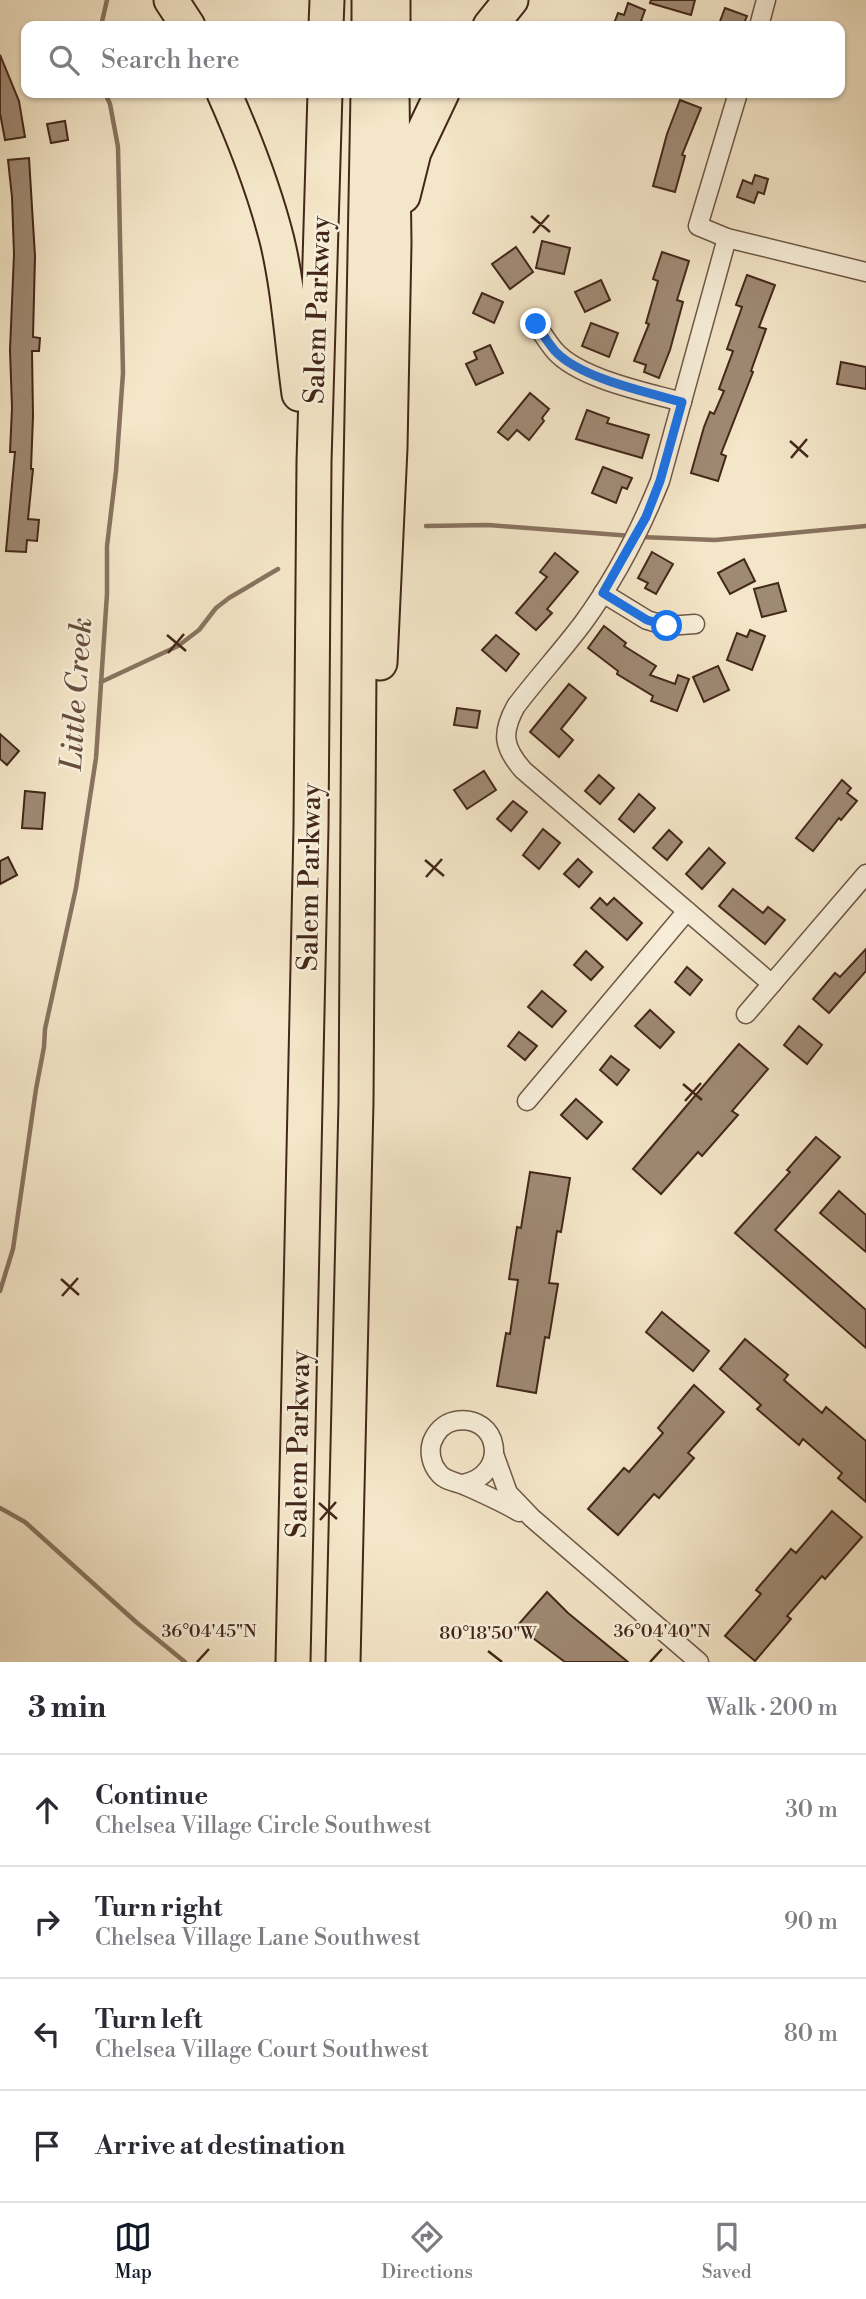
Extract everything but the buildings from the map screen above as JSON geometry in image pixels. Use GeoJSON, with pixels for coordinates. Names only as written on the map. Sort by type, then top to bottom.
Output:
{"type":"FeatureCollection","features":[{"type":"Feature","properties":{"kind":"highway"},"geometry":{"type":"LineString","coordinates":[[172,0],[185,21]]}},
{"type":"Feature","properties":{"kind":"highway"},"geometry":{"type":"LineString","coordinates":[[326,21],[327,0]]}},
{"type":"Feature","properties":{"kind":"highway"},"geometry":{"type":"LineString","coordinates":[[369,0],[369,21]]}},
{"type":"Feature","properties":{"kind":"highway"},"geometry":{"type":"LineString","coordinates":[[393,0],[393,21]]}},
{"type":"Feature","properties":{"kind":"highway"},"geometry":{"type":"LineString","coordinates":[[494,21],[511,0]]}},
{"type":"Feature","properties":{"kind":"highway"},"geometry":{"type":"LineString","coordinates":[[226,98],[253,163],[277,241],[290,317],[301,409],[314,461]]}},
{"type":"Feature","properties":{"kind":"highway","name":"Salem Parkway"},"geometry":{"type":"LineString","coordinates":[[293,1662],[311,841],[314,461],[325,98]]}},
{"type":"Feature","properties":{"kind":"highway","name":"Salem Parkway"},"geometry":{"type":"LineString","coordinates":[[343,1662],[356,1116],[360,537],[368,98]]}},
{"type":"Feature","properties":{"kind":"highway"},"geometry":{"type":"LineString","coordinates":[[358,905],[370,853],[385,585],[394,243],[392,98]]}},
{"type":"Feature","properties":{"kind":"highway"},"geometry":{"type":"LineString","coordinates":[[394,243],[414,152],[440,98]]}},
{"type":"Feature","properties":{"kind":"street"},"geometry":{"type":"LineString","coordinates":[[760,21],[766,0]]}},
{"type":"Feature","properties":{"kind":"street"},"geometry":{"type":"LineString","coordinates":[[736,98],[698,226],[727,237],[866,272]]}},
{"type":"Feature","properties":{"kind":"street"},"geometry":{"type":"LineString","coordinates":[[727,237],[660,481],[646,517],[603,593],[512,713],[506,735],[509,754],[523,770],[772,984]]}},
{"type":"Feature","properties":{"kind":"street"},"geometry":{"type":"LineString","coordinates":[[536,324],[556,352],[589,373],[625,387],[682,402]]}},
{"type":"Feature","properties":{"kind":"street"},"geometry":{"type":"LineString","coordinates":[[603,593],[647,620],[667,626],[695,624]]}},
{"type":"Feature","properties":{"kind":"street"},"geometry":{"type":"LineString","coordinates":[[746,1014],[866,874]]}},
{"type":"Feature","properties":{"kind":"street"},"geometry":{"type":"LineString","coordinates":[[527,1101],[687,911]]}},
{"type":"Feature","properties":{"kind":"street"},"geometry":{"type":"LineString","coordinates":[[532,1518],[463,1484],[449,1481],[437,1472],[431,1459],[431,1444],[438,1431],[449,1422],[463,1420],[477,1423],[492,1439],[494,1454],[508,1493],[532,1518],[699,1662]]}},
{"type":"Feature","properties":{"kind":"street"},"geometry":{"type":"LineString","coordinates":[[463,1484],[474,1482],[484,1475],[491,1466],[494,1454]]}},
{"type":"Feature","properties":{"kind":"waterway","name":"Little Creek"},"geometry":{"type":"LineString","coordinates":[[102,21],[107,0]]}},
{"type":"Feature","properties":{"kind":"waterway","name":"Little Creek"},"geometry":{"type":"LineString","coordinates":[[0,1291],[13,1249],[45,1029],[76,888],[96,758],[107,594],[107,546],[123,373],[118,147],[107,98]]}},
{"type":"Feature","properties":{"kind":"waterway"},"geometry":{"type":"LineString","coordinates":[[426,526],[488,525],[632,536]]}},
{"type":"Feature","properties":{"kind":"waterway"},"geometry":{"type":"LineString","coordinates":[[641,537],[715,540],[866,526]]}},
{"type":"Feature","properties":{"kind":"waterway"},"geometry":{"type":"LineString","coordinates":[[101,682],[178,646],[199,630],[216,608],[278,569]]}},
{"type":"Feature","properties":{"kind":"waterway"},"geometry":{"type":"LineString","coordinates":[[0,1508],[25,1522],[136,1622],[185,1662]]}},
{"type":"Feature","properties":{"kind":"route"},"geometry":{"type":"LineString","coordinates":[[536,324],[556,352],[589,373],[625,387],[682,402],[660,481],[646,517],[603,593],[647,620],[667,626]]}}]}
